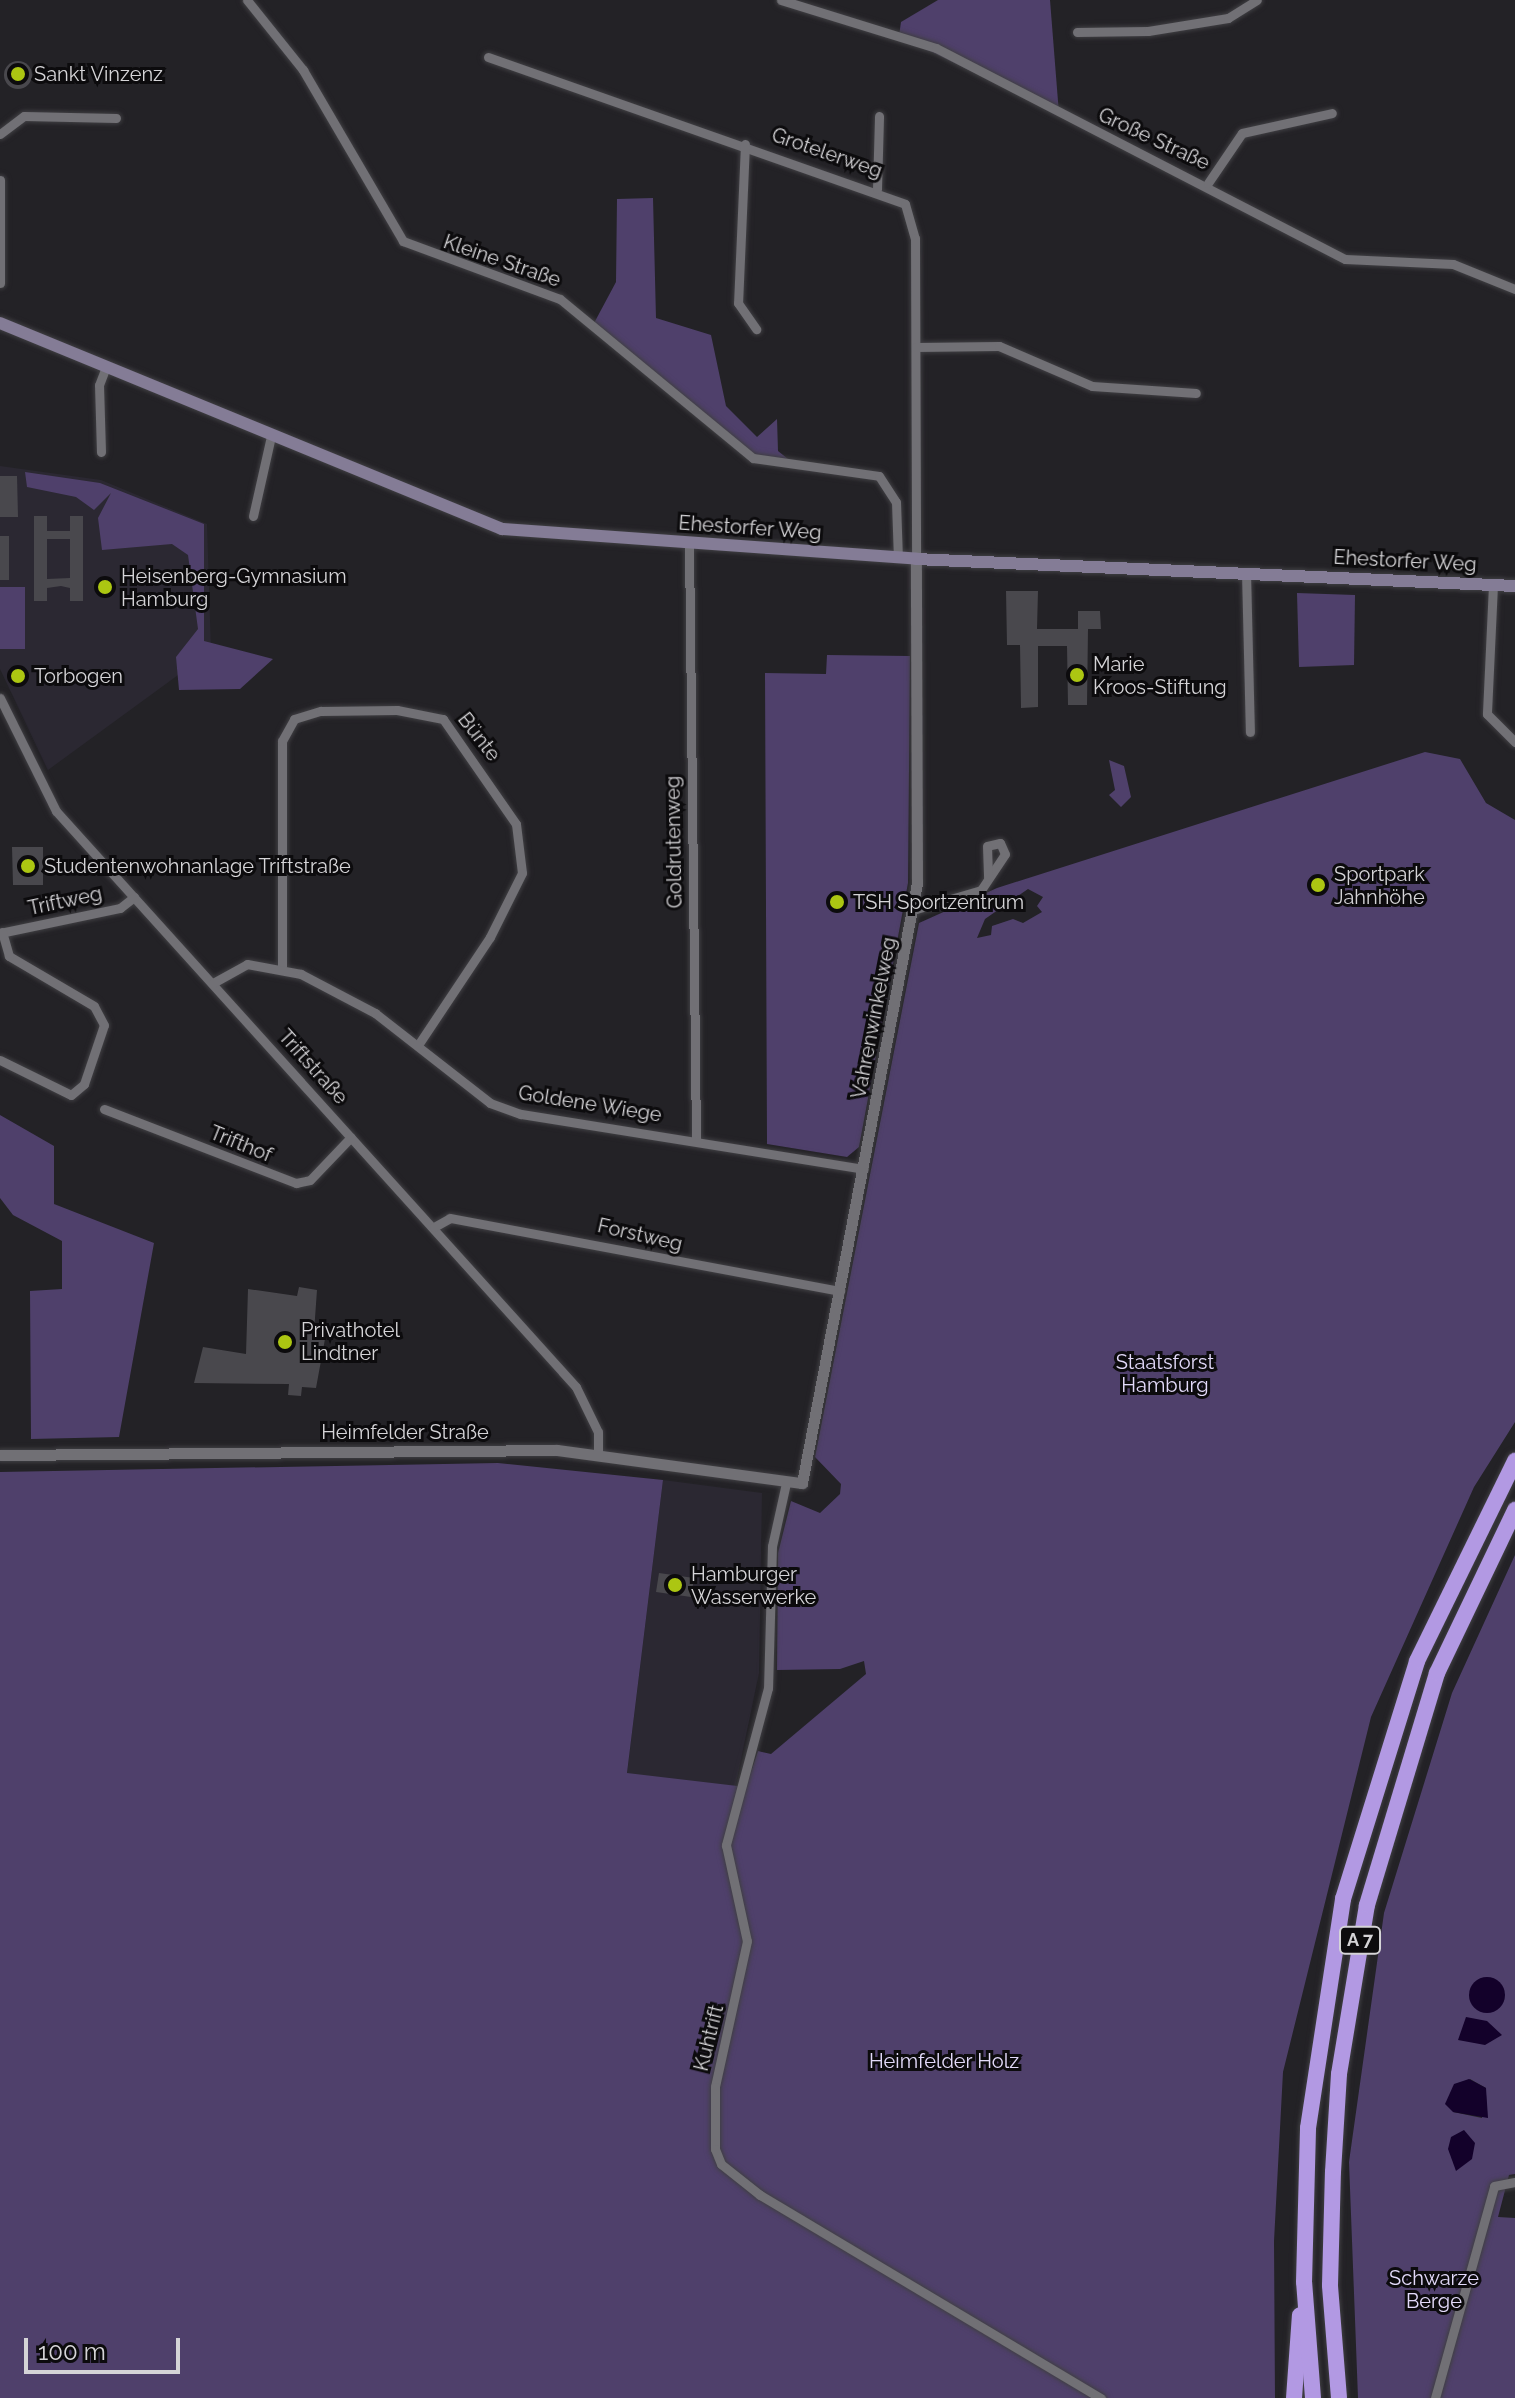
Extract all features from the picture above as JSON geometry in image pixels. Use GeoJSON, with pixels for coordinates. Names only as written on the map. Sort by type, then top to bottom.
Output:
{"type":"FeatureCollection","features":[{"type":"Feature","properties":{"kind":"highway","name":"A 7"},"geometry":{"type":"LineString","coordinates":[[1313,2398],[1304,2282],[1311,2098],[1343,1899],[1417,1661],[1457,1569],[1515,1461]]}},
{"type":"Feature","properties":{"kind":"highway","name":"A 7"},"geometry":{"type":"LineString","coordinates":[[1339,2398],[1330,2285],[1333,2172],[1339,2074],[1367,1905],[1437,1673],[1515,1510]]}},
{"type":"Feature","properties":{"kind":"highway"},"geometry":{"type":"LineString","coordinates":[[1294,2398],[1304,2282]]}},
{"type":"Feature","properties":{"kind":"main road","name":"Ehestorfer Weg"},"geometry":{"type":"LineString","coordinates":[[0,323],[490,526],[898,558],[1515,586]]}},
{"type":"Feature","properties":{"kind":"street","name":"Kleine Straße"},"geometry":{"type":"LineString","coordinates":[[247,0],[303,70],[403,241],[560,299],[753,458],[879,476],[896,502],[898,558]]}},
{"type":"Feature","properties":{"kind":"street","name":"Große Straße"},"geometry":{"type":"LineString","coordinates":[[781,0],[936,48],[1113,142],[1208,183],[1345,259],[1453,264],[1515,289]]}},
{"type":"Feature","properties":{"kind":"street"},"geometry":{"type":"LineString","coordinates":[[1077,32],[1148,31],[1214,20],[1257,0]]}},
{"type":"Feature","properties":{"kind":"street","name":"Grotelerweg"},"geometry":{"type":"LineString","coordinates":[[488,57],[897,196],[912,216],[916,347],[916,559]]}},
{"type":"Feature","properties":{"kind":"street"},"geometry":{"type":"LineString","coordinates":[[1208,183],[1242,133],[1332,113]]}},
{"type":"Feature","properties":{"kind":"street"},"geometry":{"type":"LineString","coordinates":[[0,134],[24,116],[116,118]]}},
{"type":"Feature","properties":{"kind":"street"},"geometry":{"type":"LineString","coordinates":[[877,189],[879,116]]}},
{"type":"Feature","properties":{"kind":"street"},"geometry":{"type":"LineString","coordinates":[[745,144],[738,303],[756,329]]}},
{"type":"Feature","properties":{"kind":"street"},"geometry":{"type":"LineString","coordinates":[[0,180],[0,283]]}},
{"type":"Feature","properties":{"kind":"street"},"geometry":{"type":"LineString","coordinates":[[916,347],[999,346],[1092,386],[1196,393]]}},
{"type":"Feature","properties":{"kind":"street"},"geometry":{"type":"LineString","coordinates":[[101,452],[99,385],[106,367]]}},
{"type":"Feature","properties":{"kind":"street"},"geometry":{"type":"LineString","coordinates":[[253,516],[271,436]]}},
{"type":"Feature","properties":{"kind":"street","name":"Goldrutenweg"},"geometry":{"type":"LineString","coordinates":[[689,543],[696,1140]]}},
{"type":"Feature","properties":{"kind":"street","name":"Vahrenwinkelweg"},"geometry":{"type":"LineString","coordinates":[[806,1479],[913,910],[916,559]]}},
{"type":"Feature","properties":{"kind":"street"},"geometry":{"type":"LineString","coordinates":[[1246,572],[1250,732]]}},
{"type":"Feature","properties":{"kind":"street"},"geometry":{"type":"LineString","coordinates":[[1493,585],[1487,714],[1515,742]]}},
{"type":"Feature","properties":{"kind":"street","name":"Triftstraße"},"geometry":{"type":"LineString","coordinates":[[0,698],[56,811],[576,1387],[598,1432],[598,1455]]}},
{"type":"Feature","properties":{"kind":"street","name":"Bünte"},"geometry":{"type":"LineString","coordinates":[[282,966],[282,741],[294,719],[321,711],[397,710],[443,719],[516,824],[522,873],[490,937],[418,1045]]}},
{"type":"Feature","properties":{"kind":"street"},"geometry":{"type":"LineString","coordinates":[[913,910],[977,893],[988,878]]}},
{"type":"Feature","properties":{"kind":"street","name":"Triftweg"},"geometry":{"type":"LineString","coordinates":[[1,933],[120,908],[134,897]]}},
{"type":"Feature","properties":{"kind":"street"},"geometry":{"type":"LineString","coordinates":[[0,1060],[71,1095],[84,1084],[104,1025],[94,1006],[9,956],[1,933]]}},
{"type":"Feature","properties":{"kind":"street","name":"Goldene Wiege"},"geometry":{"type":"LineString","coordinates":[[213,983],[241,965],[282,966],[357,1001],[490,1103],[864,1169]]}},
{"type":"Feature","properties":{"kind":"street","name":"Trifthof"},"geometry":{"type":"LineString","coordinates":[[104,1109],[299,1184],[351,1137]]}},
{"type":"Feature","properties":{"kind":"street","name":"Forstweg"},"geometry":{"type":"LineString","coordinates":[[434,1227],[450,1218],[466,1220],[840,1291]]}},
{"type":"Feature","properties":{"kind":"street","name":"Heimfelder Straße"},"geometry":{"type":"LineString","coordinates":[[0,1455],[396,1450],[598,1455],[786,1483],[806,1479]]}},
{"type":"Feature","properties":{"kind":"street","name":"Kuhtrift"},"geometry":{"type":"LineString","coordinates":[[786,1483],[771,1564],[768,1688],[726,1845],[747,1941],[715,2087],[715,2149],[721,2164],[760,2195],[1101,2398]]}},
{"type":"Feature","properties":{"kind":"street"},"geometry":{"type":"LineString","coordinates":[[1435,2398],[1494,2186],[1515,2182]]}},
{"type":"Feature","properties":{"kind":"shaded area","name":"Heisenberg-Gymnasium Hamburg"},"geometry":{"type":"Polygon","coordinates":[[[0,466],[101,480],[207,524],[211,651],[48,770],[0,669],[0,466]]]}},
{"type":"Feature","properties":{"kind":"shaded area"},"geometry":{"type":"Polygon","coordinates":[[[663,1480],[762,1493],[759,1673],[735,1788],[627,1774],[663,1480]]]}},
{"type":"Feature","properties":{"kind":"shaded area"},"geometry":{"type":"Polygon","coordinates":[[[1487,1977],[1500,1982],[1505,1995],[1500,2008],[1487,2013],[1474,2008],[1469,1995],[1474,1982],[1487,1977]]]}},
{"type":"Feature","properties":{"kind":"shaded area"},"geometry":{"type":"Polygon","coordinates":[[[1466,2017],[1487,2021],[1502,2035],[1485,2045],[1458,2040],[1466,2017]]]}},
{"type":"Feature","properties":{"kind":"shaded area"},"geometry":{"type":"Polygon","coordinates":[[[1469,2079],[1486,2088],[1488,2118],[1453,2112],[1445,2104],[1454,2084],[1469,2079]]]}},
{"type":"Feature","properties":{"kind":"shaded area"},"geometry":{"type":"Polygon","coordinates":[[[1464,2130],[1475,2143],[1472,2159],[1456,2171],[1448,2149],[1451,2137],[1464,2130]]]}},
{"type":"Feature","properties":{"kind":"green space"},"geometry":{"type":"Polygon","coordinates":[[[938,0],[1050,0],[1059,114],[899,36],[901,22],[938,0]]]}},
{"type":"Feature","properties":{"kind":"green space"},"geometry":{"type":"Polygon","coordinates":[[[653,198],[656,318],[711,335],[726,406],[757,437],[777,419],[778,451],[788,459],[753,458],[593,325],[616,282],[617,199],[653,198]]]}},
{"type":"Feature","properties":{"kind":"green space"},"geometry":{"type":"Polygon","coordinates":[[[25,472],[100,483],[204,524],[204,641],[273,659],[240,689],[179,690],[176,657],[198,629],[188,555],[172,544],[102,550],[98,518],[111,493],[94,510],[76,497],[27,487],[25,472]]]}},
{"type":"Feature","properties":{"kind":"green space"},"geometry":{"type":"Polygon","coordinates":[[[0,587],[25,587],[25,649],[0,649],[0,587]]]}},
{"type":"Feature","properties":{"kind":"green space"},"geometry":{"type":"Polygon","coordinates":[[[1297,593],[1355,595],[1354,665],[1299,667],[1297,593]]]}},
{"type":"Feature","properties":{"kind":"green space","name":"TSH Sportzentrum"},"geometry":{"type":"Polygon","coordinates":[[[827,655],[910,656],[908,883],[859,1147],[847,1157],[767,1144],[765,673],[826,674],[827,655]]]}},
{"type":"Feature","properties":{"kind":"green space","name":"Heimfelder Holz"},"geometry":{"type":"Polygon","coordinates":[[[1425,752],[1460,759],[1486,803],[1515,820],[1515,1422],[1474,1487],[1371,1717],[1283,2072],[1274,2241],[1275,2398],[0,2398],[0,1472],[498,1463],[663,1480],[627,1773],[746,1787],[758,1751],[771,1754],[866,1674],[864,1661],[840,1669],[777,1670],[778,1553],[791,1501],[820,1513],[840,1494],[841,1484],[815,1457],[919,923],[997,888],[1425,752]],[[1028,889],[985,919],[977,938],[991,935],[992,926],[1013,919],[1023,923],[1042,912],[1037,906],[1043,897],[1028,889]]]}},
{"type":"Feature","properties":{"kind":"green space"},"geometry":{"type":"Polygon","coordinates":[[[1109,760],[1124,766],[1131,797],[1121,807],[1109,795],[1115,790],[1109,760]]]}},
{"type":"Feature","properties":{"kind":"green space"},"geometry":{"type":"Polygon","coordinates":[[[0,1115],[54,1146],[54,1204],[154,1243],[119,1437],[31,1439],[30,1291],[62,1289],[62,1241],[13,1215],[0,1198],[0,1115]]]}},
{"type":"Feature","properties":{"kind":"green space","name":"Schwarze Berge"},"geometry":{"type":"Polygon","coordinates":[[[1515,1555],[1515,2174],[1509,2175],[1498,2217],[1515,2218],[1515,2398],[1358,2398],[1349,2162],[1384,1913],[1452,1693],[1515,1555]],[[1470,2079],[1453,2112],[1482,2118],[1486,2088],[1470,2079]]]}},
{"type":"Feature","properties":{"kind":"building","name":"Sankt Vinzenz"},"geometry":{"type":"Polygon","coordinates":[[[18,61],[28,65],[32,75],[28,85],[18,89],[8,85],[4,75],[8,65],[18,61]]]}},
{"type":"Feature","properties":{"kind":"building"},"geometry":{"type":"Polygon","coordinates":[[[0,476],[17,476],[18,517],[0,517],[0,476]]]}},
{"type":"Feature","properties":{"kind":"building"},"geometry":{"type":"Polygon","coordinates":[[[34,516],[47,516],[47,531],[70,531],[70,516],[83,516],[83,601],[70,601],[70,588],[61,586],[47,588],[47,601],[34,601],[34,516]],[[47,539],[47,579],[70,578],[70,539],[47,539]]]}},
{"type":"Feature","properties":{"kind":"building"},"geometry":{"type":"Polygon","coordinates":[[[0,536],[9,536],[9,580],[0,580],[0,536]]]}},
{"type":"Feature","properties":{"kind":"building","name":"Marie Kroos-Stiftung"},"geometry":{"type":"Polygon","coordinates":[[[1006,591],[1038,591],[1037,629],[1078,629],[1078,611],[1100,611],[1101,629],[1088,629],[1087,705],[1068,705],[1067,646],[1038,646],[1038,707],[1021,708],[1020,645],[1007,645],[1006,591]]]}},
{"type":"Feature","properties":{"kind":"building","name":"Studentenwohnanlage Triftstraße"},"geometry":{"type":"Polygon","coordinates":[[[12,847],[43,847],[43,885],[13,885],[12,847]]]}},
{"type":"Feature","properties":{"kind":"building","name":"Privathotel Lindtner"},"geometry":{"type":"Polygon","coordinates":[[[299,1287],[317,1290],[314,1332],[325,1339],[316,1388],[302,1387],[301,1396],[288,1395],[289,1384],[194,1383],[203,1347],[246,1354],[248,1289],[297,1296],[299,1287]]]}},
{"type":"Feature","properties":{"kind":"building","name":"Hamburger Wasserwerke"},"geometry":{"type":"Polygon","coordinates":[[[659,1573],[694,1578],[691,1597],[656,1592],[659,1573]]]}},
{"type":"Feature","properties":{"kind":"place","name":"Sankt Vinzenz"},"geometry":{"type":"Point","coordinates":[18,74]}},
{"type":"Feature","properties":{"kind":"place","name":"Heisenberg-Gymnasium Hamburg"},"geometry":{"type":"Point","coordinates":[105,587]}},
{"type":"Feature","properties":{"kind":"place","name":"Marie Kroos-Stiftung"},"geometry":{"type":"Point","coordinates":[1077,675]}},
{"type":"Feature","properties":{"kind":"place","name":"Torbogen"},"geometry":{"type":"Point","coordinates":[18,676]}},
{"type":"Feature","properties":{"kind":"place","name":"Studentenwohnanlage Triftstraße"},"geometry":{"type":"Point","coordinates":[28,866]}},
{"type":"Feature","properties":{"kind":"place","name":"Sportpark Jahnhöhe"},"geometry":{"type":"Point","coordinates":[1318,885]}},
{"type":"Feature","properties":{"kind":"place","name":"TSH Sportzentrum"},"geometry":{"type":"Point","coordinates":[837,902]}},
{"type":"Feature","properties":{"kind":"place","name":"Privathotel Lindtner"},"geometry":{"type":"Point","coordinates":[285,1342]}},
{"type":"Feature","properties":{"kind":"place","name":"Hamburger Wasserwerke"},"geometry":{"type":"Point","coordinates":[675,1585]}},
{"type":"Feature","properties":{"kind":"park label","name":"Staatsforst Hamburg"},"geometry":{"type":"Point","coordinates":[1165,1374]}}]}
